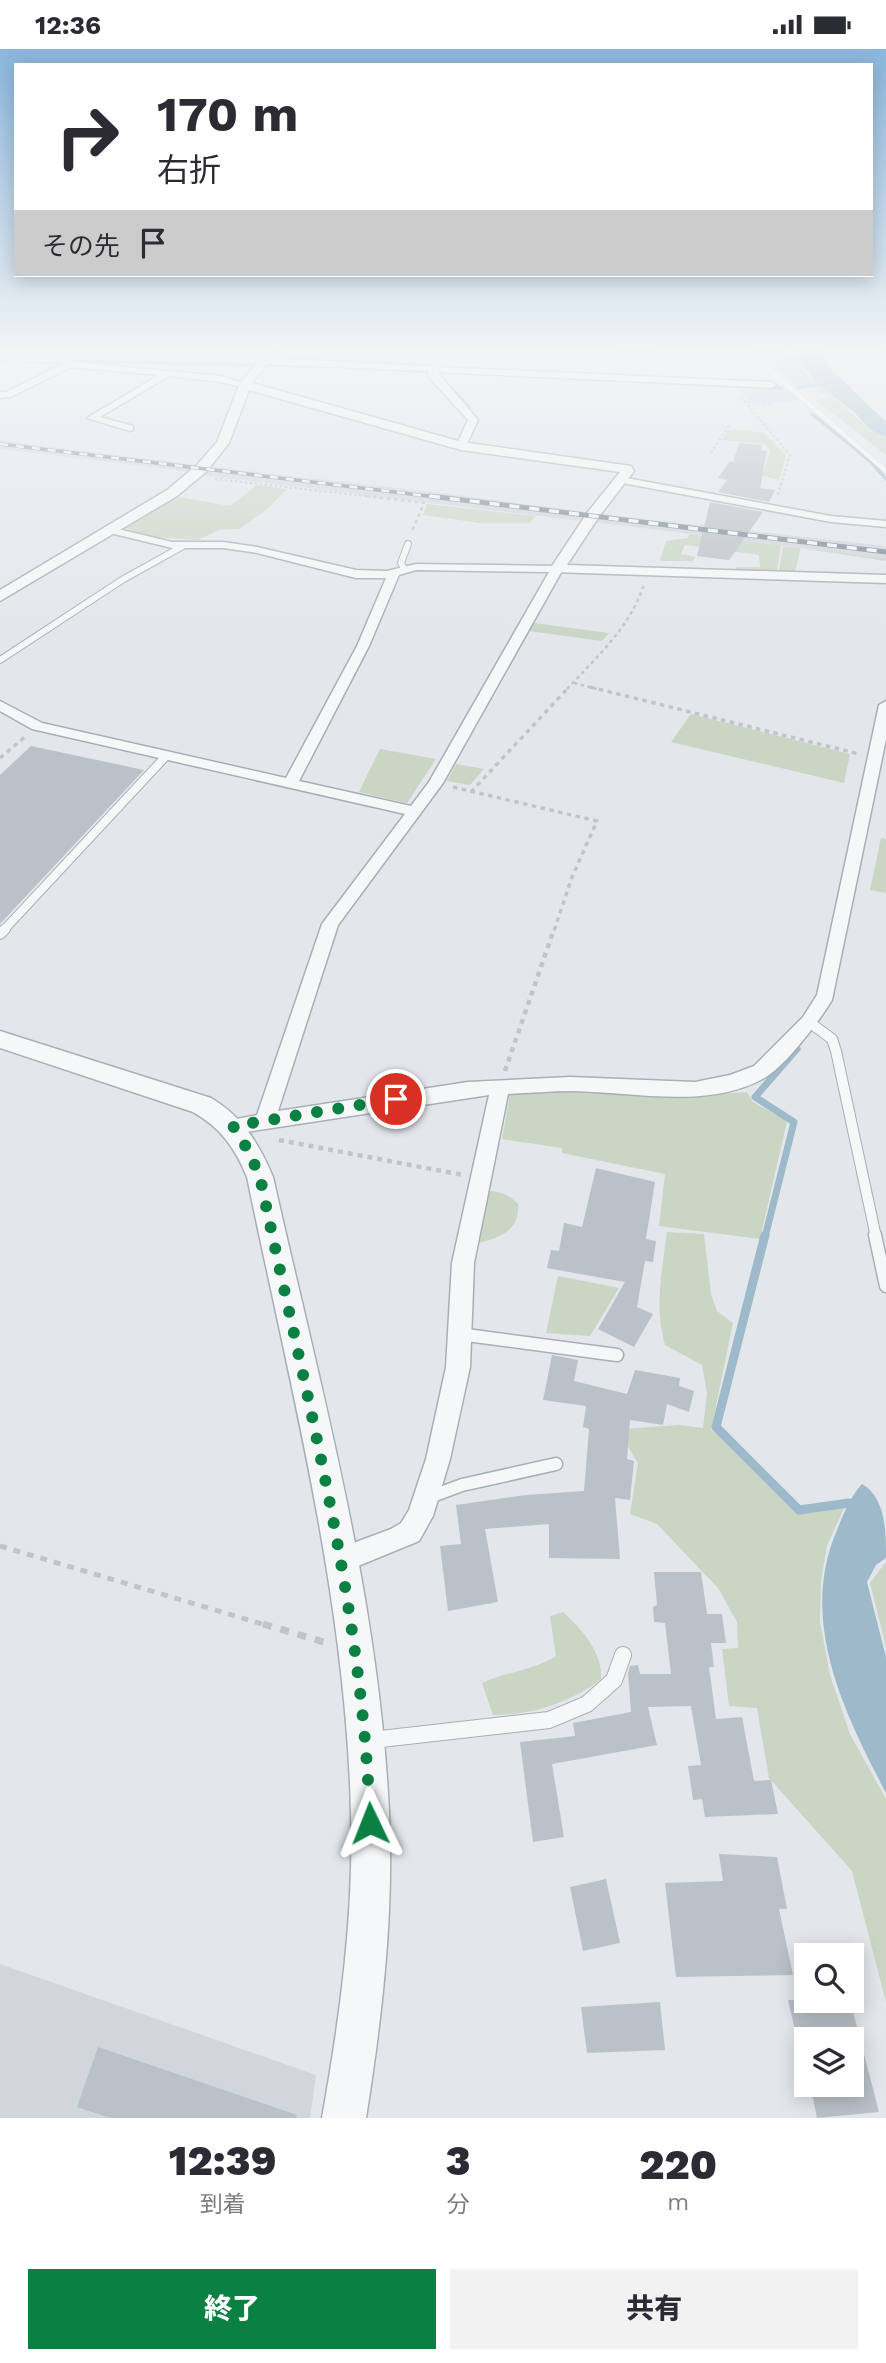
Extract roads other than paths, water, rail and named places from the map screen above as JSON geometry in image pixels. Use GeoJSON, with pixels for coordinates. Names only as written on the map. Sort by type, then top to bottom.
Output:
{"type":"FeatureCollection","features":[{"type":"Feature","properties":{"kind":"street"},"geometry":{"type":"LineString","coordinates":[[0,596],[172,493],[214,457],[223,444]]}},
{"type":"Feature","properties":{"kind":"street"},"geometry":{"type":"LineString","coordinates":[[344,2118],[368,1924],[371,1850],[365,1741],[341,1560],[260,1177],[248,1150],[251,1123],[330,924],[436,783],[557,569],[592,516],[628,471],[624,468],[452,444]]}},
{"type":"Feature","properties":{"kind":"street"},"geometry":{"type":"LineString","coordinates":[[621,480],[831,519],[886,524]]}},
{"type":"Feature","properties":{"kind":"street"},"geometry":{"type":"LineString","coordinates":[[110,530],[183,546],[223,545],[257,550],[356,575],[437,566],[886,579]]}},
{"type":"Feature","properties":{"kind":"street"},"geometry":{"type":"LineString","coordinates":[[290,783],[399,572]]}},
{"type":"Feature","properties":{"kind":"street"},"geometry":{"type":"LineString","coordinates":[[0,705],[37,726],[414,811]]}},
{"type":"Feature","properties":{"kind":"street"},"geometry":{"type":"LineString","coordinates":[[0,1039],[251,1123],[468,1089],[502,1081],[695,1089],[733,1082],[761,1071],[809,1022],[826,996],[886,705]]}},
{"type":"Feature","properties":{"kind":"street"},"geometry":{"type":"LineString","coordinates":[[341,1560],[398,1539],[410,1532],[420,1516],[438,1459],[458,1367],[463,1263],[502,1081]]}},
{"type":"Feature","properties":{"kind":"lane"},"geometry":{"type":"LineString","coordinates":[[854,444],[886,471]]}},
{"type":"Feature","properties":{"kind":"lane"},"geometry":{"type":"LineString","coordinates":[[399,572],[408,544]]}},
{"type":"Feature","properties":{"kind":"lane"},"geometry":{"type":"LineString","coordinates":[[0,660],[122,580],[183,546]]}},
{"type":"Feature","properties":{"kind":"lane"},"geometry":{"type":"LineString","coordinates":[[0,934],[166,755]]}},
{"type":"Feature","properties":{"kind":"lane"},"geometry":{"type":"LineString","coordinates":[[809,1022],[832,1039],[836,1051],[886,1286]]}},
{"type":"Feature","properties":{"kind":"lane"},"geometry":{"type":"LineString","coordinates":[[459,1334],[617,1355]]}},
{"type":"Feature","properties":{"kind":"lane"},"geometry":{"type":"LineString","coordinates":[[426,1498],[462,1485],[556,1464]]}},
{"type":"Feature","properties":{"kind":"lane"},"geometry":{"type":"LineString","coordinates":[[365,1741],[549,1720],[587,1704],[614,1679],[623,1654]]}},
{"type":"Feature","properties":{"kind":"water"},"geometry":{"type":"Polygon","coordinates":[[[862,1484],[870,1490],[880,1506],[886,1537],[886,1558],[876,1565],[867,1582],[886,1657],[886,1793],[842,1698],[824,1632],[822,1598],[826,1564],[845,1511],[862,1484]]]}},
{"type":"Feature","properties":{"kind":"waterway"},"geometry":{"type":"LineString","coordinates":[[848,444],[886,479]]}},
{"type":"Feature","properties":{"kind":"waterway"},"geometry":{"type":"LineString","coordinates":[[765,1237],[794,1122],[755,1097],[797,1049]]}},
{"type":"Feature","properties":{"kind":"waterway"},"geometry":{"type":"LineString","coordinates":[[765,1235],[716,1427],[799,1510],[849,1503]]}},
{"type":"Feature","properties":{"kind":"railway"},"geometry":{"type":"LineString","coordinates":[[0,444],[444,498]]}},
{"type":"Feature","properties":{"kind":"railway"},"geometry":{"type":"LineString","coordinates":[[430,496],[886,552]]}}]}
